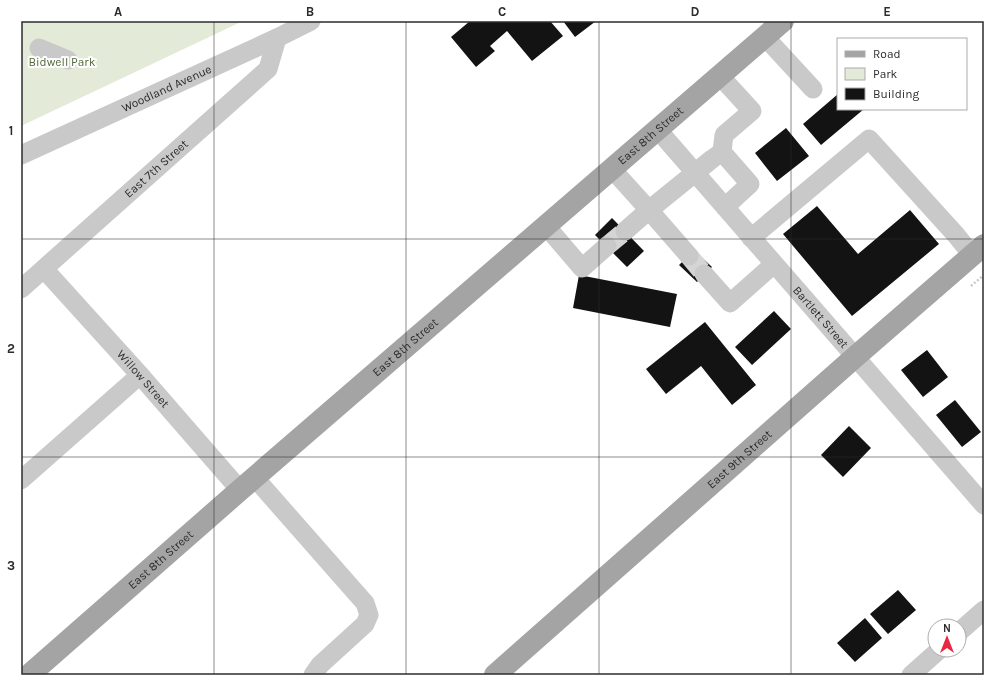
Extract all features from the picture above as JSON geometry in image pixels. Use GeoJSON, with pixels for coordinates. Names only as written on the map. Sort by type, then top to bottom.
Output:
{"type":"FeatureCollection","features":[{"type":"Feature","properties":{"kind":"main road","name":"East 8th Street"},"geometry":{"type":"LineString","coordinates":[[29,675],[247,484],[783,21]]}},
{"type":"Feature","properties":{"kind":"main road","name":"East 9th Street"},"geometry":{"type":"LineString","coordinates":[[495,675],[978,250]]}},
{"type":"Feature","properties":{"kind":"street","name":"Woodland Avenue"},"geometry":{"type":"LineString","coordinates":[[21,155],[311,21]]}},
{"type":"Feature","properties":{"kind":"street"},"geometry":{"type":"LineString","coordinates":[[765,37],[813,89]]}},
{"type":"Feature","properties":{"kind":"street","name":"East 7th Street"},"geometry":{"type":"LineString","coordinates":[[21,289],[268,69],[277,38]]}},
{"type":"Feature","properties":{"kind":"street"},"geometry":{"type":"LineString","coordinates":[[39,48],[68,60]]}},
{"type":"Feature","properties":{"kind":"street"},"geometry":{"type":"LineString","coordinates":[[720,76],[752,111],[724,135],[722,152],[750,184],[725,208]]}},
{"type":"Feature","properties":{"kind":"street","name":"Bartlett Street"},"geometry":{"type":"LineString","coordinates":[[658,130],[984,505]]}},
{"type":"Feature","properties":{"kind":"street"},"geometry":{"type":"LineString","coordinates":[[751,238],[869,139],[956,235],[978,250]]}},
{"type":"Feature","properties":{"kind":"street"},"geometry":{"type":"LineString","coordinates":[[625,231],[722,152]]}},
{"type":"Feature","properties":{"kind":"street"},"geometry":{"type":"LineString","coordinates":[[612,170],[689,256]]}},
{"type":"Feature","properties":{"kind":"street"},"geometry":{"type":"LineString","coordinates":[[546,226],[582,268],[607,246]]}},
{"type":"Feature","properties":{"kind":"street"},"geometry":{"type":"LineString","coordinates":[[704,274],[730,303],[774,264]]}},
{"type":"Feature","properties":{"kind":"street","name":"Willow Street"},"geometry":{"type":"LineString","coordinates":[[44,269],[140,375],[358,594],[365,603],[369,615],[365,624],[320,665],[313,675]]}},
{"type":"Feature","properties":{"kind":"street"},"geometry":{"type":"LineString","coordinates":[[21,480],[140,375]]}},
{"type":"Feature","properties":{"kind":"street"},"geometry":{"type":"LineString","coordinates":[[967,625],[984,610]]}},
{"type":"Feature","properties":{"kind":"street"},"geometry":{"type":"LineString","coordinates":[[911,675],[930,658]]}},
{"type":"Feature","properties":{"kind":"green space","name":"Bidwell Park"},"geometry":{"type":"Polygon","coordinates":[[[21,21],[243,21],[21,126],[21,21]]]}},
{"type":"Feature","properties":{"kind":"building"},"geometry":{"type":"Polygon","coordinates":[[[470,21],[550,21],[563,36],[532,61],[507,31],[490,46],[495,51],[476,67],[451,37],[470,21]]]}},
{"type":"Feature","properties":{"kind":"building"},"geometry":{"type":"Polygon","coordinates":[[[563,21],[596,21],[575,37],[563,21]]]}},
{"type":"Feature","properties":{"kind":"building"},"geometry":{"type":"Polygon","coordinates":[[[837,95],[837,110],[863,110],[821,145],[803,124],[837,95]]]}},
{"type":"Feature","properties":{"kind":"building"},"geometry":{"type":"Polygon","coordinates":[[[786,128],[809,156],[777,181],[755,153],[786,128]]]}},
{"type":"Feature","properties":{"kind":"building"},"geometry":{"type":"Polygon","coordinates":[[[817,206],[858,254],[910,210],[939,244],[852,316],[783,234],[817,206]]]}},
{"type":"Feature","properties":{"kind":"building"},"geometry":{"type":"Polygon","coordinates":[[[612,218],[644,251],[627,267],[595,235],[612,218]]]}},
{"type":"Feature","properties":{"kind":"building"},"geometry":{"type":"Polygon","coordinates":[[[694,250],[712,267],[697,282],[679,265],[694,250]]]}},
{"type":"Feature","properties":{"kind":"building"},"geometry":{"type":"Polygon","coordinates":[[[579,275],[677,294],[670,327],[573,308],[579,275]]]}},
{"type":"Feature","properties":{"kind":"building"},"geometry":{"type":"Polygon","coordinates":[[[774,311],[791,329],[752,365],[735,347],[774,311]]]}},
{"type":"Feature","properties":{"kind":"building"},"geometry":{"type":"Polygon","coordinates":[[[705,322],[756,385],[732,405],[701,366],[666,394],[646,369],[705,322]]]}},
{"type":"Feature","properties":{"kind":"building"},"geometry":{"type":"Polygon","coordinates":[[[927,350],[948,377],[923,397],[901,370],[927,350]]]}},
{"type":"Feature","properties":{"kind":"building"},"geometry":{"type":"Polygon","coordinates":[[[955,400],[981,432],[962,447],[936,415],[955,400]]]}},
{"type":"Feature","properties":{"kind":"building"},"geometry":{"type":"Polygon","coordinates":[[[849,426],[871,448],[843,477],[821,455],[849,426]]]}},
{"type":"Feature","properties":{"kind":"building"},"geometry":{"type":"Polygon","coordinates":[[[898,590],[916,610],[888,634],[870,614],[898,590]]]}},
{"type":"Feature","properties":{"kind":"building"},"geometry":{"type":"Polygon","coordinates":[[[865,618],[882,638],[855,662],[837,643],[865,618]]]}},
{"type":"Feature","properties":{"kind":"tunnel"},"geometry":{"type":"LineString","coordinates":[[607,246],[625,231]]}},
{"type":"Feature","properties":{"kind":"tunnel"},"geometry":{"type":"LineString","coordinates":[[689,256],[704,274]]}}]}
